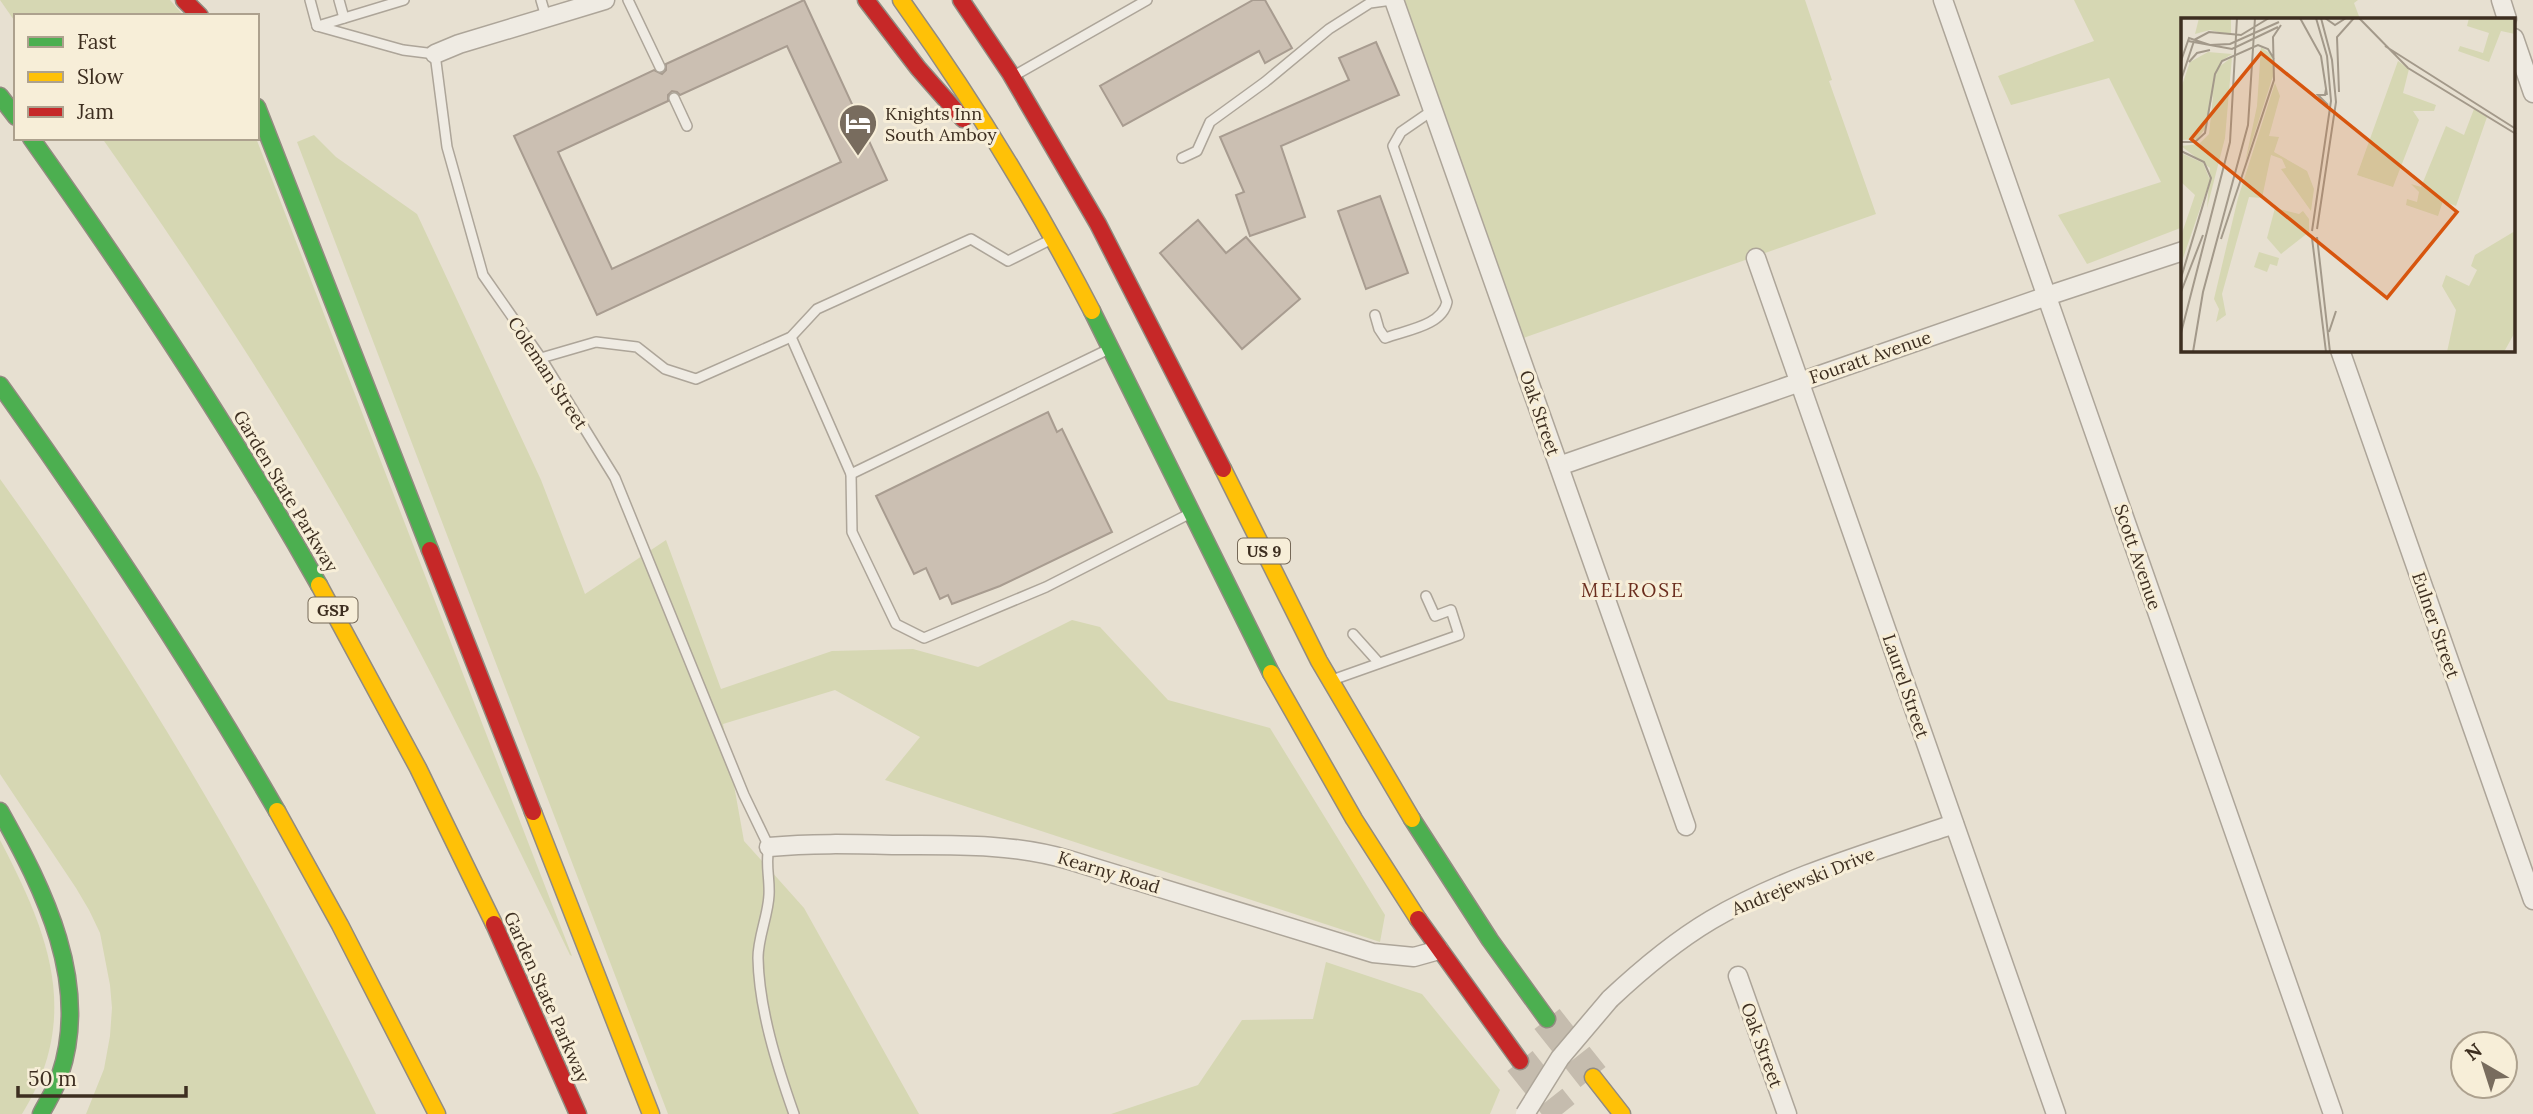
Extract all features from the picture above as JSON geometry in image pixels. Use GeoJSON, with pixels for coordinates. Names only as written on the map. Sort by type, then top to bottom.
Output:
{"type":"FeatureCollection","features":[{"type":"Feature","properties":{"kind":"highway"},"geometry":{"type":"LineString","coordinates":[[184,0],[199,14]]}},
{"type":"Feature","properties":{"kind":"highway"},"geometry":{"type":"LineString","coordinates":[[866,0],[918,68],[1022,185]]}},
{"type":"Feature","properties":{"kind":"highway","name":"US 9"},"geometry":{"type":"LineString","coordinates":[[901,0],[960,85],[1053,239],[1111,348],[1287,703],[1363,832],[1439,950],[1520,1061]]}},
{"type":"Feature","properties":{"kind":"highway","name":"US 9"},"geometry":{"type":"LineString","coordinates":[[961,0],[1011,71],[1124,268],[1330,681],[1464,902],[1547,1019]]}},
{"type":"Feature","properties":{"kind":"highway"},"geometry":{"type":"LineString","coordinates":[[979,0],[1011,71]]}},
{"type":"Feature","properties":{"kind":"highway"},"geometry":{"type":"LineString","coordinates":[[0,96],[14,114]]}},
{"type":"Feature","properties":{"kind":"highway"},"geometry":{"type":"LineString","coordinates":[[259,112],[652,1114]]}},
{"type":"Feature","properties":{"kind":"highway","name":"Garden State Parkway"},"geometry":{"type":"LineString","coordinates":[[32,140],[150,308],[315,577],[392,718],[464,861],[578,1114]]}},
{"type":"Feature","properties":{"kind":"highway"},"geometry":{"type":"LineString","coordinates":[[0,385],[109,542],[237,743],[322,889],[437,1114]]}},
{"type":"Feature","properties":{"kind":"highway"},"geometry":{"type":"LineString","coordinates":[[0,811],[31,870],[51,919],[65,958],[70,987],[71,1018],[67,1050],[58,1081],[41,1114]]}},
{"type":"Feature","properties":{"kind":"highway"},"geometry":{"type":"LineString","coordinates":[[1593,1077],[1622,1114]]}},
{"type":"Feature","properties":{"kind":"street"},"geometry":{"type":"LineString","coordinates":[[435,54],[543,9],[605,0]]}},
{"type":"Feature","properties":{"kind":"street","name":"Oak Street"},"geometry":{"type":"LineString","coordinates":[[1393,0],[1686,826]]}},
{"type":"Feature","properties":{"kind":"street","name":"Scott Avenue"},"geometry":{"type":"LineString","coordinates":[[1943,0],[2333,1114]]}},
{"type":"Feature","properties":{"kind":"street"},"geometry":{"type":"LineString","coordinates":[[2501,0],[2507,18]]}},
{"type":"Feature","properties":{"kind":"street"},"geometry":{"type":"LineString","coordinates":[[2516,44],[2533,93]]}},
{"type":"Feature","properties":{"kind":"street","name":"Fouratt Avenue"},"geometry":{"type":"LineString","coordinates":[[1559,466],[2181,252]]}},
{"type":"Feature","properties":{"kind":"street","name":"Laurel Street"},"geometry":{"type":"LineString","coordinates":[[1756,258],[2056,1114]]}},
{"type":"Feature","properties":{"kind":"street","name":"Eulner Street"},"geometry":{"type":"LineString","coordinates":[[2341,352],[2533,900]]}},
{"type":"Feature","properties":{"kind":"street","name":"Andrejewski Drive"},"geometry":{"type":"LineString","coordinates":[[1525,1114],[1560,1058],[1610,999],[1669,948],[1734,908],[1812,873],[1954,824]]}},
{"type":"Feature","properties":{"kind":"street","name":"Kearny Road"},"geometry":{"type":"LineString","coordinates":[[769,847],[799,844],[966,845],[1025,849],[1373,953],[1414,957],[1439,950]]}},
{"type":"Feature","properties":{"kind":"street","name":"Oak Street"},"geometry":{"type":"LineString","coordinates":[[1738,976],[1787,1114]]}},
{"type":"Feature","properties":{"kind":"lane"},"geometry":{"type":"LineString","coordinates":[[310,0],[317,26]]}},
{"type":"Feature","properties":{"kind":"lane"},"geometry":{"type":"LineString","coordinates":[[339,0],[344,18]]}},
{"type":"Feature","properties":{"kind":"lane"},"geometry":{"type":"LineString","coordinates":[[360,0],[363,12]]}},
{"type":"Feature","properties":{"kind":"lane"},"geometry":{"type":"LineString","coordinates":[[317,26],[363,12],[381,3],[401,0]]}},
{"type":"Feature","properties":{"kind":"lane"},"geometry":{"type":"LineString","coordinates":[[628,0],[660,67]]}},
{"type":"Feature","properties":{"kind":"lane"},"geometry":{"type":"LineString","coordinates":[[1011,71],[1147,0]]}},
{"type":"Feature","properties":{"kind":"lane"},"geometry":{"type":"LineString","coordinates":[[1182,158],[1197,151],[1210,122],[1265,82],[1329,29],[1370,3],[1393,0]]}},
{"type":"Feature","properties":{"kind":"lane"},"geometry":{"type":"LineString","coordinates":[[317,26],[403,50],[435,54]]}},
{"type":"Feature","properties":{"kind":"lane","name":"Coleman Street"},"geometry":{"type":"LineString","coordinates":[[435,54],[447,147],[483,275],[541,358],[615,478],[744,794],[769,847]]}},
{"type":"Feature","properties":{"kind":"lane"},"geometry":{"type":"LineString","coordinates":[[674,98],[687,126]]}},
{"type":"Feature","properties":{"kind":"lane"},"geometry":{"type":"LineString","coordinates":[[1375,314],[1385,338],[1438,319],[1445,310],[1447,302],[1393,146],[1401,132],[1433,110]]}},
{"type":"Feature","properties":{"kind":"lane"},"geometry":{"type":"LineString","coordinates":[[541,358],[596,342],[637,347],[665,369],[696,379],[791,337],[817,309],[971,239],[1008,261],[1053,239]]}},
{"type":"Feature","properties":{"kind":"lane"},"geometry":{"type":"LineString","coordinates":[[791,337],[851,474],[852,532],[896,624],[924,638],[1046,587],[1191,513]]}},
{"type":"Feature","properties":{"kind":"lane"},"geometry":{"type":"LineString","coordinates":[[851,474],[1111,348]]}},
{"type":"Feature","properties":{"kind":"lane"},"geometry":{"type":"LineString","coordinates":[[1330,681],[1459,635],[1451,610],[1435,616],[1426,596]]}},
{"type":"Feature","properties":{"kind":"lane"},"geometry":{"type":"LineString","coordinates":[[1353,634],[1379,663]]}},
{"type":"Feature","properties":{"kind":"lane"},"geometry":{"type":"LineString","coordinates":[[769,847],[769,895],[758,957],[775,1060],[794,1114]]}},
{"type":"Feature","properties":{"kind":"green space"},"geometry":{"type":"Polygon","coordinates":[[[0,0],[170,0],[182,14],[14,14],[14,20],[0,0]]]}},
{"type":"Feature","properties":{"kind":"green space"},"geometry":{"type":"Polygon","coordinates":[[[1394,0],[1805,0],[1832,80],[1829,81],[1876,214],[1515,341],[1394,0]]]}},
{"type":"Feature","properties":{"kind":"green space"},"geometry":{"type":"Polygon","coordinates":[[[2074,0],[2358,0],[2354,3],[2360,18],[2181,18],[2181,228],[2087,264],[2058,215],[2161,182],[2109,78],[2011,105],[1998,76],[2094,41],[2074,0]]]}},
{"type":"Feature","properties":{"kind":"green space"},"geometry":{"type":"Polygon","coordinates":[[[314,135],[336,157],[417,214],[541,480],[585,594],[666,540],[721,689],[832,651],[913,649],[978,667],[1072,620],[1100,627],[1168,700],[1270,728],[1385,915],[1380,942],[885,780],[920,737],[835,690],[723,724],[744,841],[804,908],[919,1114],[668,1114],[297,142],[314,135]]]}},
{"type":"Feature","properties":{"kind":"green space"},"geometry":{"type":"Polygon","coordinates":[[[103,140],[257,140],[572,956],[389,594],[301,440],[170,237],[103,140]]]}},
{"type":"Feature","properties":{"kind":"green space"},"geometry":{"type":"Polygon","coordinates":[[[0,479],[104,632],[201,789],[292,950],[376,1114],[86,1114],[104,1069],[112,1008],[110,985],[100,933],[89,910],[0,774],[0,479]]]}},
{"type":"Feature","properties":{"kind":"green space"},"geometry":{"type":"Polygon","coordinates":[[[0,840],[33,909],[52,976],[54,1009],[51,1043],[40,1078],[22,1114],[0,1114],[0,840]]]}},
{"type":"Feature","properties":{"kind":"green space"},"geometry":{"type":"Polygon","coordinates":[[[1326,962],[1422,994],[1500,1090],[1490,1114],[1111,1114],[1198,1085],[1242,1020],[1313,1019],[1326,962]]]}},
{"type":"Feature","properties":{"kind":"building","name":"Knights Inn South Amboy"},"geometry":{"type":"Polygon","coordinates":[[[804,0],[887,180],[597,315],[514,136],[654,70],[662,74],[666,70],[666,64],[804,0]],[[787,46],[680,95],[672,91],[668,95],[668,101],[558,152],[612,269],[841,162],[787,46]]]}},
{"type":"Feature","properties":{"kind":"building"},"geometry":{"type":"Polygon","coordinates":[[[1253,0],[1265,0],[1292,48],[1265,63],[1259,51],[1123,126],[1100,86],[1253,0]]]}},
{"type":"Feature","properties":{"kind":"building"},"geometry":{"type":"Polygon","coordinates":[[[1376,42],[1399,95],[1281,146],[1305,217],[1250,236],[1236,195],[1244,192],[1220,137],[1349,80],[1339,58],[1376,42]]]}},
{"type":"Feature","properties":{"kind":"building"},"geometry":{"type":"Polygon","coordinates":[[[1380,196],[1408,273],[1366,289],[1338,211],[1380,196]]]}},
{"type":"Feature","properties":{"kind":"building"},"geometry":{"type":"Polygon","coordinates":[[[1198,220],[1226,253],[1246,237],[1300,299],[1242,349],[1160,253],[1198,220]]]}},
{"type":"Feature","properties":{"kind":"building"},"geometry":{"type":"Polygon","coordinates":[[[1048,412],[1057,432],[1062,429],[1112,532],[1000,586],[952,604],[948,595],[940,599],[926,568],[914,574],[876,496],[1048,412]]]}},
{"type":"Feature","properties":{"kind":"tunnel"},"geometry":{"type":"LineString","coordinates":[[1547,1019],[1593,1077]]}},
{"type":"Feature","properties":{"kind":"tunnel"},"geometry":{"type":"LineString","coordinates":[[1520,1061],[1562,1114]]}},
{"type":"Feature","properties":{"kind":"traffic: fast"},"geometry":{"type":"LineString","coordinates":[[0,96],[14,114]]}},
{"type":"Feature","properties":{"kind":"traffic: fast"},"geometry":{"type":"LineString","coordinates":[[259,112],[430,550]]}},
{"type":"Feature","properties":{"kind":"traffic: fast"},"geometry":{"type":"LineString","coordinates":[[32,140],[181,358],[252,470],[319,585]]}},
{"type":"Feature","properties":{"kind":"traffic: fast"},"geometry":{"type":"LineString","coordinates":[[1092,311],[1271,673]]}},
{"type":"Feature","properties":{"kind":"traffic: fast"},"geometry":{"type":"LineString","coordinates":[[0,385],[144,595],[277,811]]}},
{"type":"Feature","properties":{"kind":"traffic: fast"},"geometry":{"type":"LineString","coordinates":[[0,811],[46,905],[66,972],[70,1006],[68,1040],[58,1080],[41,1114]]}},
{"type":"Feature","properties":{"kind":"traffic: fast"},"geometry":{"type":"LineString","coordinates":[[1412,819],[1490,940],[1547,1019]]}},
{"type":"Feature","properties":{"kind":"traffic: slow"},"geometry":{"type":"LineString","coordinates":[[901,0],[1002,152],[1092,311]]}},
{"type":"Feature","properties":{"kind":"traffic: slow"},"geometry":{"type":"LineString","coordinates":[[1223,469],[1319,661],[1412,819]]}},
{"type":"Feature","properties":{"kind":"traffic: slow"},"geometry":{"type":"LineString","coordinates":[[319,585],[418,768],[494,924]]}},
{"type":"Feature","properties":{"kind":"traffic: slow"},"geometry":{"type":"LineString","coordinates":[[1271,673],[1354,819],[1418,919]]}},
{"type":"Feature","properties":{"kind":"traffic: slow"},"geometry":{"type":"LineString","coordinates":[[277,811],[340,925],[437,1114]]}},
{"type":"Feature","properties":{"kind":"traffic: slow"},"geometry":{"type":"LineString","coordinates":[[533,812],[651,1114]]}},
{"type":"Feature","properties":{"kind":"traffic: slow"},"geometry":{"type":"LineString","coordinates":[[1593,1077],[1622,1114]]}},
{"type":"Feature","properties":{"kind":"traffic: jam"},"geometry":{"type":"LineString","coordinates":[[184,0],[198,14]]}},
{"type":"Feature","properties":{"kind":"traffic: jam"},"geometry":{"type":"LineString","coordinates":[[866,0],[918,68],[963,119]]}},
{"type":"Feature","properties":{"kind":"traffic: jam"},"geometry":{"type":"LineString","coordinates":[[961,0],[1010,73],[1098,224],[1223,469]]}},
{"type":"Feature","properties":{"kind":"traffic: jam"},"geometry":{"type":"LineString","coordinates":[[430,550],[533,812]]}},
{"type":"Feature","properties":{"kind":"traffic: jam"},"geometry":{"type":"LineString","coordinates":[[1418,919],[1520,1061]]}},
{"type":"Feature","properties":{"kind":"traffic: jam"},"geometry":{"type":"LineString","coordinates":[[494,924],[578,1114]]}},
{"type":"Feature","properties":{"kind":"place","name":"Knights Inn South Amboy"},"geometry":{"type":"Point","coordinates":[858,157]}},
{"type":"Feature","properties":{"kind":"district","name":"MELROSE"},"geometry":{"type":"Point","coordinates":[1633,590]}}]}
